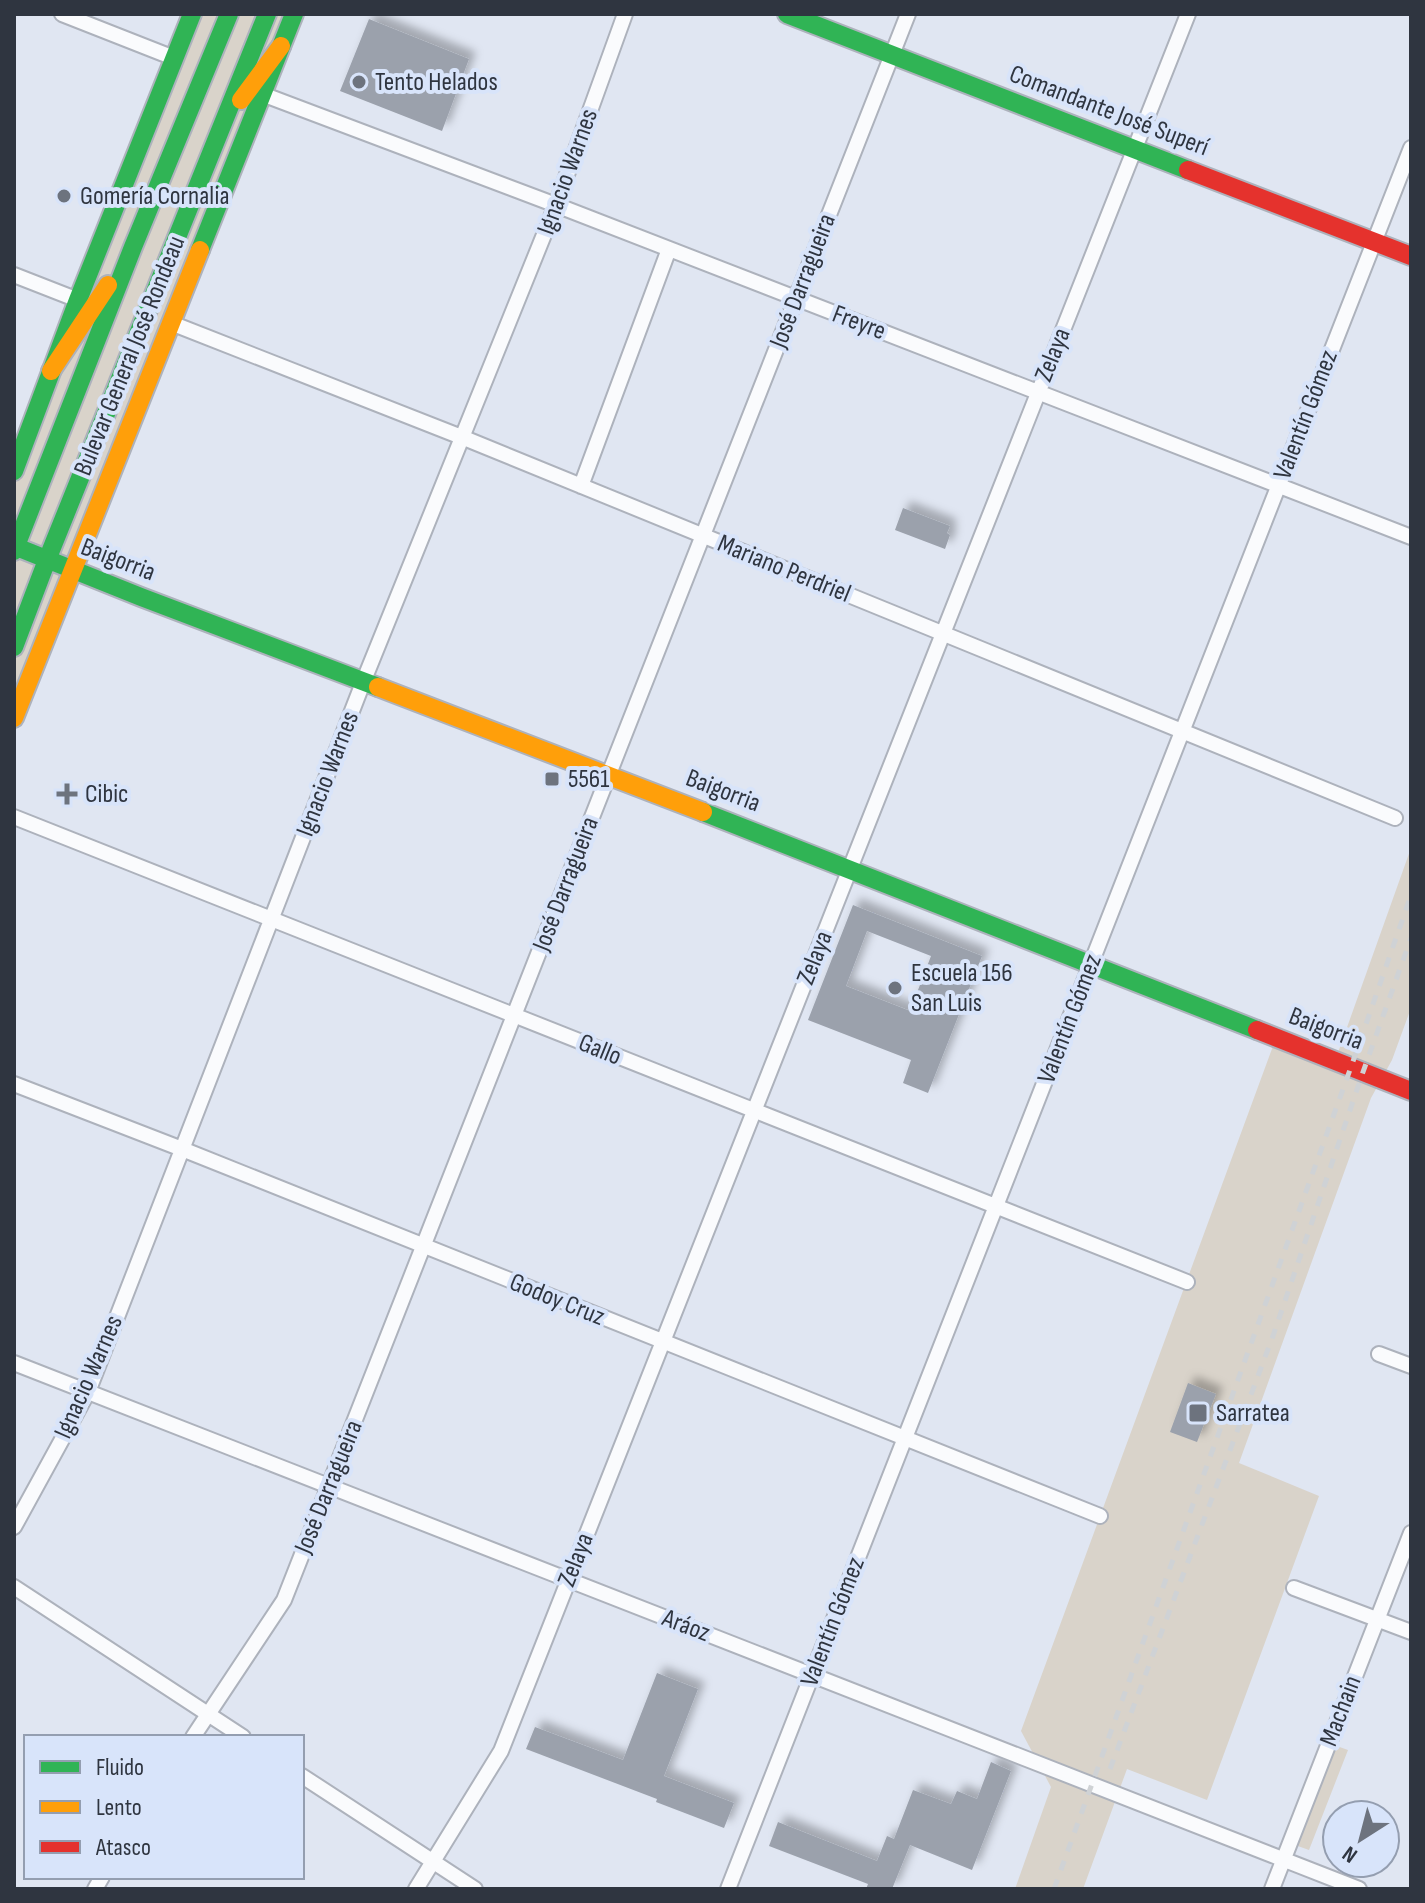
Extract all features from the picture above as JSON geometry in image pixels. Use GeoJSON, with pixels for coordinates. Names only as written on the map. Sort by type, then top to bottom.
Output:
{"type":"FeatureCollection","features":[{"type":"Feature","properties":{"kind":"main road"},"geometry":{"type":"LineString","coordinates":[[14,471],[78,300],[192,14]]}},
{"type":"Feature","properties":{"kind":"main road","name":"Bulevar General José Rondeau"},"geometry":{"type":"LineString","coordinates":[[15,548],[133,247],[229,14]]}},
{"type":"Feature","properties":{"kind":"main road","name":"Bulevar General José Rondeau"},"geometry":{"type":"LineString","coordinates":[[14,647],[267,14]]}},
{"type":"Feature","properties":{"kind":"main road","name":"Bulevar General José Rondeau"},"geometry":{"type":"LineString","coordinates":[[14,718],[294,14]]}},
{"type":"Feature","properties":{"kind":"main road","name":"Comandante José Superí"},"geometry":{"type":"LineString","coordinates":[[787,14],[1411,256]]}},
{"type":"Feature","properties":{"kind":"main road"},"geometry":{"type":"LineString","coordinates":[[223,123],[281,46]]}},
{"type":"Feature","properties":{"kind":"main road"},"geometry":{"type":"LineString","coordinates":[[51,371],[133,247]]}},
{"type":"Feature","properties":{"kind":"main road","name":"Baigorria"},"geometry":{"type":"LineString","coordinates":[[15,548],[609,775],[1411,1091]]}},
{"type":"Feature","properties":{"kind":"street"},"geometry":{"type":"LineString","coordinates":[[62,14],[174,58]]}},
{"type":"Feature","properties":{"kind":"street","name":"Ignacio Warnes"},"geometry":{"type":"LineString","coordinates":[[14,1527],[88,1392],[364,680],[556,205],[625,14]]}},
{"type":"Feature","properties":{"kind":"street","name":"José Darragueira"},"geometry":{"type":"LineString","coordinates":[[194,1735],[284,1600],[908,14]]}},
{"type":"Feature","properties":{"kind":"street","name":"Zelaya"},"geometry":{"type":"LineString","coordinates":[[416,1889],[501,1751],[1188,14]]}},
{"type":"Feature","properties":{"kind":"street","name":"Freyre"},"geometry":{"type":"LineString","coordinates":[[262,94],[1411,537]]}},
{"type":"Feature","properties":{"kind":"street","name":"Valentín Gómez"},"geometry":{"type":"LineString","coordinates":[[728,1889],[1411,148]]}},
{"type":"Feature","properties":{"kind":"street"},"geometry":{"type":"LineString","coordinates":[[581,486],[669,249]]}},
{"type":"Feature","properties":{"kind":"street"},"geometry":{"type":"LineString","coordinates":[[14,275],[78,300]]}},
{"type":"Feature","properties":{"kind":"street","name":"Mariano Perdriel"},"geometry":{"type":"LineString","coordinates":[[171,323],[464,438],[1395,818]]}},
{"type":"Feature","properties":{"kind":"street","name":"Gallo"},"geometry":{"type":"LineString","coordinates":[[14,817],[1187,1282]]}},
{"type":"Feature","properties":{"kind":"street","name":"Godoy Cruz"},"geometry":{"type":"LineString","coordinates":[[14,1084],[1100,1516]]}},
{"type":"Feature","properties":{"kind":"street"},"geometry":{"type":"LineString","coordinates":[[1379,1354],[1411,1366]]}},
{"type":"Feature","properties":{"kind":"street","name":"Aráoz"},"geometry":{"type":"LineString","coordinates":[[14,1363],[1359,1889]]}},
{"type":"Feature","properties":{"kind":"street","name":"Machain"},"geometry":{"type":"LineString","coordinates":[[1272,1889],[1411,1533]]}},
{"type":"Feature","properties":{"kind":"street"},"geometry":{"type":"LineString","coordinates":[[14,1587],[240,1735]]}},
{"type":"Feature","properties":{"kind":"street"},"geometry":{"type":"LineString","coordinates":[[1294,1588],[1411,1632]]}},
{"type":"Feature","properties":{"kind":"street"},"geometry":{"type":"LineString","coordinates":[[304,1777],[475,1889]]}},
{"type":"Feature","properties":{"kind":"shaded area"},"geometry":{"type":"Polygon","coordinates":[[[192,14],[294,14],[14,718],[14,471],[192,14]]]}},
{"type":"Feature","properties":{"kind":"shaded area"},"geometry":{"type":"Polygon","coordinates":[[[1411,848],[1411,1008],[1392,1060],[1371,1098],[1239,1463],[1319,1496],[1207,1800],[1127,1769],[1083,1889],[1015,1889],[1051,1787],[1021,1731],[1276,1038],[1335,1061],[1411,848]]]}},
{"type":"Feature","properties":{"kind":"shaded area"},"geometry":{"type":"Polygon","coordinates":[[[1334,1745],[1348,1750],[1329,1799],[1321,1799],[1321,1819],[1309,1850],[1295,1845],[1334,1745]]]}},
{"type":"Feature","properties":{"kind":"building"},"geometry":{"type":"Polygon","coordinates":[[[369,19],[469,59],[442,131],[340,91],[369,19]]]}},
{"type":"Feature","properties":{"kind":"building"},"geometry":{"type":"Polygon","coordinates":[[[903,508],[950,526],[945,549],[895,530],[903,508]]]}},
{"type":"Feature","properties":{"kind":"building","name":"Escuela 156 San Luis"},"geometry":{"type":"Polygon","coordinates":[[[853,905],[982,956],[928,1093],[903,1083],[911,1060],[808,1020],[853,905]],[[867,931],[846,986],[910,1011],[931,956],[867,931]]]}},
{"type":"Feature","properties":{"kind":"building"},"geometry":{"type":"Polygon","coordinates":[[[1188,1383],[1216,1394],[1197,1442],[1170,1432],[1188,1383]]]}},
{"type":"Feature","properties":{"kind":"building"},"geometry":{"type":"Polygon","coordinates":[[[657,1673],[698,1689],[664,1776],[734,1803],[724,1828],[526,1749],[535,1727],[623,1760],[657,1673]]]}},
{"type":"Feature","properties":{"kind":"building"},"geometry":{"type":"Polygon","coordinates":[[[991,1762],[1011,1771],[972,1870],[910,1845],[892,1889],[866,1889],[868,1884],[769,1846],[778,1822],[877,1861],[887,1836],[894,1839],[913,1790],[951,1804],[957,1791],[977,1799],[991,1762]]]}},
{"type":"Feature","properties":{"kind":"railway"},"geometry":{"type":"LineString","coordinates":[[1054,1889],[1411,895]]}},
{"type":"Feature","properties":{"kind":"railway"},"geometry":{"type":"LineString","coordinates":[[1110,1769],[1273,1336],[1411,938]]}},
{"type":"Feature","properties":{"kind":"traffic: fast"},"geometry":{"type":"LineString","coordinates":[[14,471],[78,300],[192,14]]}},
{"type":"Feature","properties":{"kind":"traffic: fast"},"geometry":{"type":"LineString","coordinates":[[14,551],[133,247],[229,14]]}},
{"type":"Feature","properties":{"kind":"traffic: fast"},"geometry":{"type":"LineString","coordinates":[[14,647],[267,14]]}},
{"type":"Feature","properties":{"kind":"traffic: fast"},"geometry":{"type":"LineString","coordinates":[[200,250],[294,14]]}},
{"type":"Feature","properties":{"kind":"traffic: fast"},"geometry":{"type":"LineString","coordinates":[[787,14],[1188,170]]}},
{"type":"Feature","properties":{"kind":"traffic: fast"},"geometry":{"type":"LineString","coordinates":[[14,546],[378,687]]}},
{"type":"Feature","properties":{"kind":"traffic: fast"},"geometry":{"type":"LineString","coordinates":[[703,812],[1257,1030]]}},
{"type":"Feature","properties":{"kind":"traffic: slow"},"geometry":{"type":"LineString","coordinates":[[241,100],[281,46]]}},
{"type":"Feature","properties":{"kind":"traffic: slow"},"geometry":{"type":"LineString","coordinates":[[14,718],[200,250]]}},
{"type":"Feature","properties":{"kind":"traffic: slow"},"geometry":{"type":"LineString","coordinates":[[51,371],[108,285]]}},
{"type":"Feature","properties":{"kind":"traffic: slow"},"geometry":{"type":"LineString","coordinates":[[378,687],[703,812]]}},
{"type":"Feature","properties":{"kind":"traffic: jam"},"geometry":{"type":"LineString","coordinates":[[1188,170],[1411,256]]}},
{"type":"Feature","properties":{"kind":"traffic: jam"},"geometry":{"type":"LineString","coordinates":[[1257,1030],[1411,1091]]}},
{"type":"Feature","properties":{"kind":"place","name":"Tento Helados"},"geometry":{"type":"Point","coordinates":[359,82]}},
{"type":"Feature","properties":{"kind":"place","name":"Gomería Cornalia"},"geometry":{"type":"Point","coordinates":[64,196]}},
{"type":"Feature","properties":{"kind":"place","name":"5561"},"geometry":{"type":"Point","coordinates":[552,779]}},
{"type":"Feature","properties":{"kind":"place","name":"Cibic"},"geometry":{"type":"Point","coordinates":[67,794]}},
{"type":"Feature","properties":{"kind":"place","name":"Escuela 156 San Luis"},"geometry":{"type":"Point","coordinates":[895,988]}},
{"type":"Feature","properties":{"kind":"place","name":"Sarratea"},"geometry":{"type":"Point","coordinates":[1198,1413]}}]}
